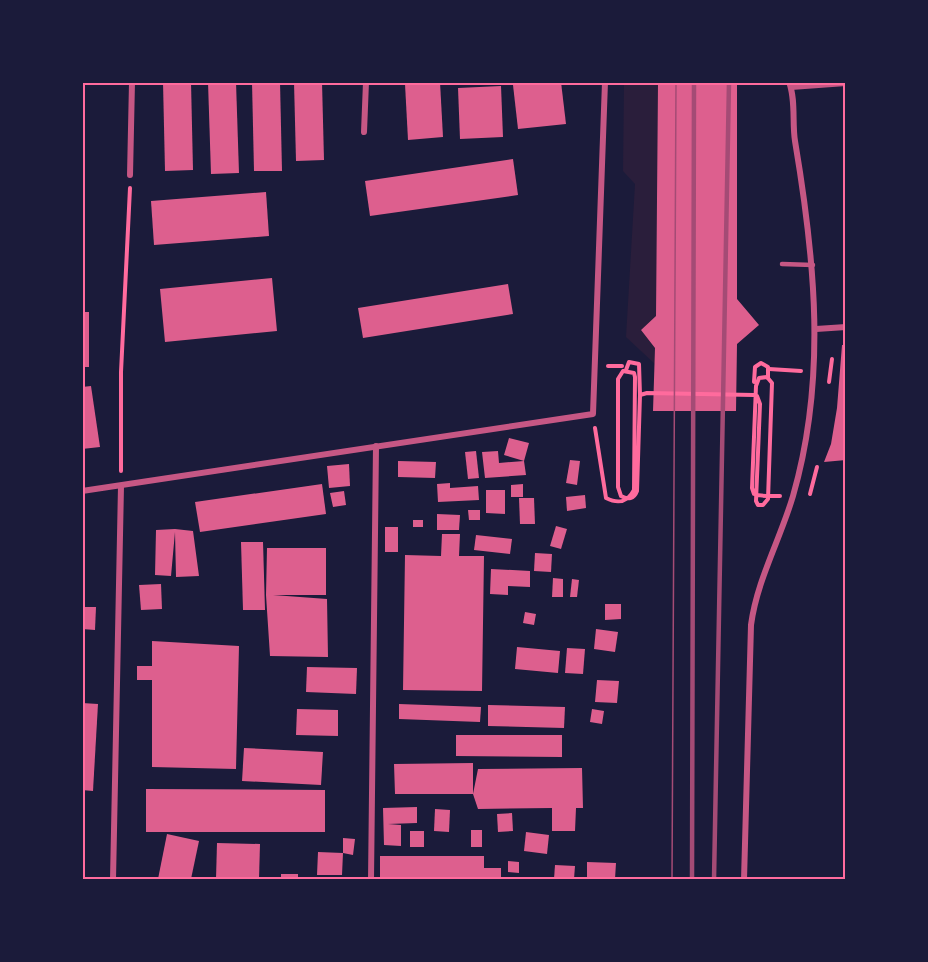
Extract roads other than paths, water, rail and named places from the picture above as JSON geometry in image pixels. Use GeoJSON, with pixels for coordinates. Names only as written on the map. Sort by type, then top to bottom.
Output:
{"type":"FeatureCollection","features":[{"type":"Feature","properties":{"kind":"street"},"geometry":{"type":"LineString","coordinates":[[130,175],[132,82]]}},
{"type":"Feature","properties":{"kind":"street"},"geometry":{"type":"LineString","coordinates":[[364,132],[366,82]]}},
{"type":"Feature","properties":{"kind":"street"},"geometry":{"type":"LineString","coordinates":[[82,491],[594,414],[605,82]]}},
{"type":"Feature","properties":{"kind":"street"},"geometry":{"type":"LineString","coordinates":[[744,879],[751,625],[754,605],[793,496],[804,445],[816,329],[813,265],[794,135],[790,85],[846,83]]}},
{"type":"Feature","properties":{"kind":"street"},"geometry":{"type":"LineString","coordinates":[[816,329],[846,327]]}},
{"type":"Feature","properties":{"kind":"street"},"geometry":{"type":"LineString","coordinates":[[371,879],[376,446]]}},
{"type":"Feature","properties":{"kind":"street"},"geometry":{"type":"LineString","coordinates":[[113,879],[121,486]]}},
{"type":"Feature","properties":{"kind":"lane"},"geometry":{"type":"LineString","coordinates":[[782,264],[813,265]]}},
{"type":"Feature","properties":{"kind":"tram line"},"geometry":{"type":"LineString","coordinates":[[672,880],[676,82]]}},
{"type":"Feature","properties":{"kind":"railway"},"geometry":{"type":"LineString","coordinates":[[692,880],[694,82]]}},
{"type":"Feature","properties":{"kind":"railway"},"geometry":{"type":"LineString","coordinates":[[714,880],[729,82]]}}]}
